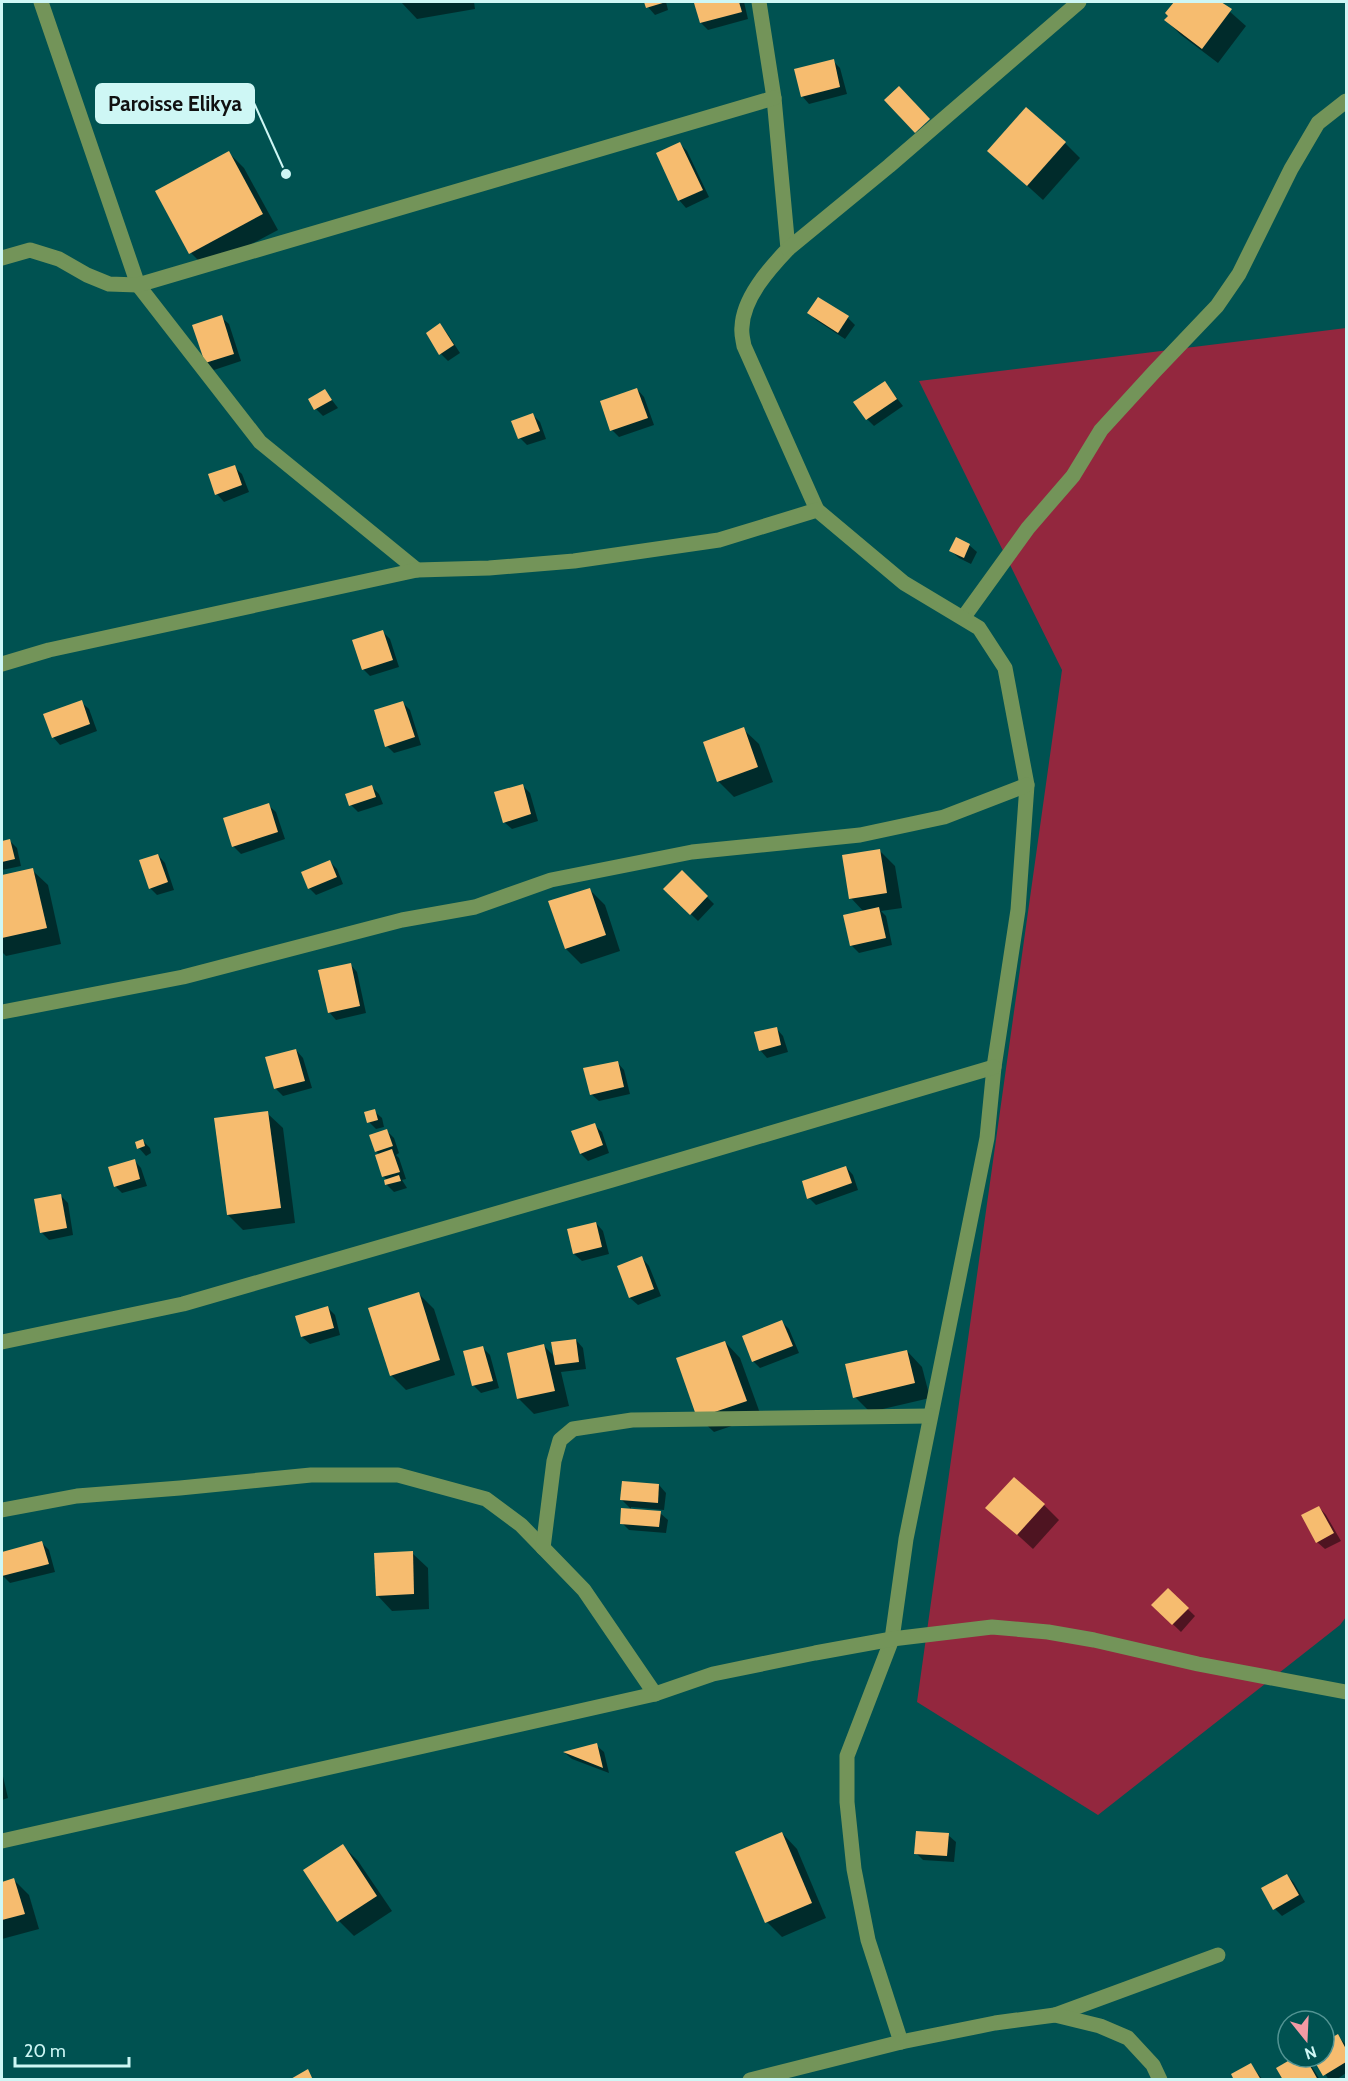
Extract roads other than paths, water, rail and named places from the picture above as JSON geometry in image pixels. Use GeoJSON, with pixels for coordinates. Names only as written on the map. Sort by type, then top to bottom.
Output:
{"type":"FeatureCollection","features":[{"type":"Feature","properties":{"kind":"street"},"geometry":{"type":"LineString","coordinates":[[41,2],[138,285],[260,442],[417,570]]}},
{"type":"Feature","properties":{"kind":"street"},"geometry":{"type":"LineString","coordinates":[[759,2],[774,98],[788,249]]}},
{"type":"Feature","properties":{"kind":"street"},"geometry":{"type":"LineString","coordinates":[[901,2042],[868,1940],[854,1869],[846,1802],[847,1756],[892,1639],[906,1539],[987,1138],[994,1067],[1018,910],[1027,785],[1005,668],[979,628],[904,583],[817,510],[744,346],[742,327],[745,310],[763,276],[788,249],[889,166],[1079,2]]}},
{"type":"Feature","properties":{"kind":"street"},"geometry":{"type":"LineString","coordinates":[[2,258],[30,250],[59,259],[109,284],[138,285],[774,98]]}},
{"type":"Feature","properties":{"kind":"street"},"geometry":{"type":"LineString","coordinates":[[963,618],[1028,528],[1072,476],[1101,430],[1217,306],[1239,274],[1291,169],[1318,123],[1347,101]]}},
{"type":"Feature","properties":{"kind":"street"},"geometry":{"type":"LineString","coordinates":[[2,664],[49,650],[417,570],[489,568],[573,561],[719,540],[817,510]]}},
{"type":"Feature","properties":{"kind":"street"},"geometry":{"type":"LineString","coordinates":[[2,1012],[183,977],[402,920],[475,907],[551,880],[692,852],[860,835],[944,817],[1027,785]]}},
{"type":"Feature","properties":{"kind":"street"},"geometry":{"type":"LineString","coordinates":[[2,1342],[183,1304],[994,1067]]}},
{"type":"Feature","properties":{"kind":"street"},"geometry":{"type":"LineString","coordinates":[[543,1548],[554,1461],[560,1440],[573,1429],[632,1420],[930,1416]]}},
{"type":"Feature","properties":{"kind":"street"},"geometry":{"type":"LineString","coordinates":[[2,1510],[77,1496],[311,1474],[398,1475],[486,1499],[521,1525],[584,1590],[655,1694]]}},
{"type":"Feature","properties":{"kind":"street"},"geometry":{"type":"LineString","coordinates":[[2,1841],[655,1694],[713,1674],[892,1639],[992,1627],[1048,1632],[1094,1640],[1198,1664],[1347,1692]]}},
{"type":"Feature","properties":{"kind":"street"},"geometry":{"type":"LineString","coordinates":[[750,2079],[901,2042],[995,2023],[1055,2015],[1218,1955]]}},
{"type":"Feature","properties":{"kind":"street"},"geometry":{"type":"LineString","coordinates":[[1055,2015],[1100,2026],[1128,2038],[1153,2065],[1160,2079]]}},
{"type":"Feature","properties":{"kind":"place","name":"Paroisse Elikya"},"geometry":{"type":"Point","coordinates":[286,174]}}]}
